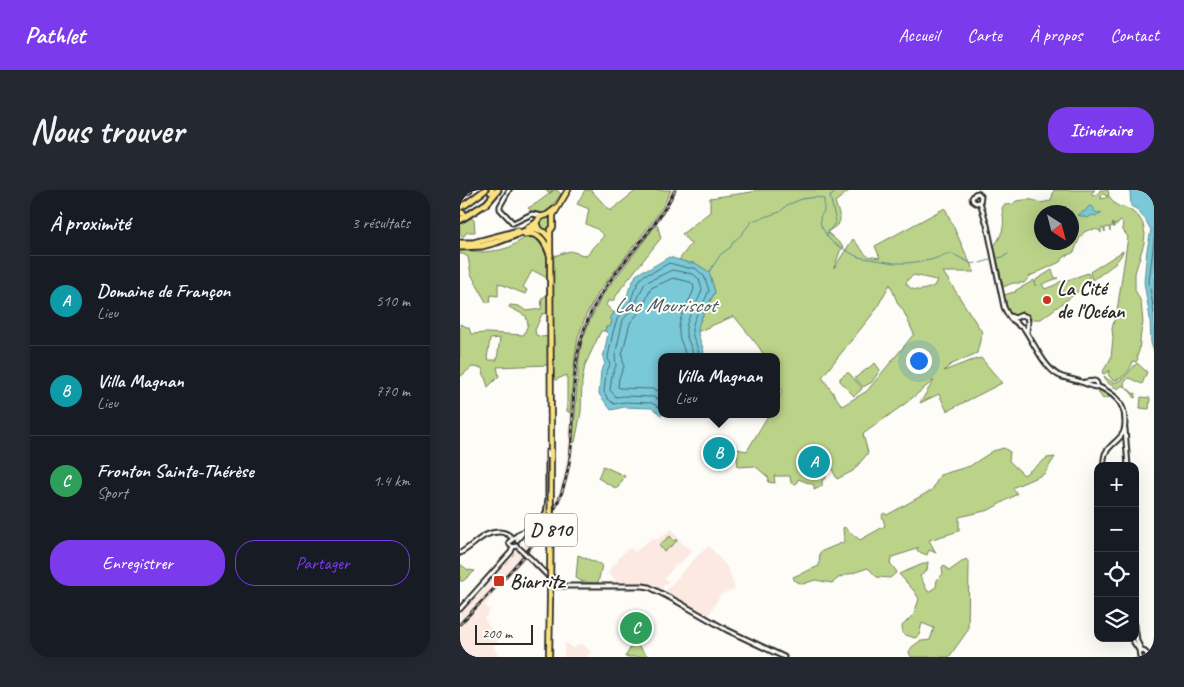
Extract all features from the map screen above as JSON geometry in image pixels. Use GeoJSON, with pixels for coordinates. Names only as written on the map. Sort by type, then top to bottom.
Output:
{"type":"FeatureCollection","features":[{"type":"Feature","properties":{"kind":"highway"},"geometry":{"type":"LineString","coordinates":[[460,194],[469,190]]}},
{"type":"Feature","properties":{"kind":"highway"},"geometry":{"type":"LineString","coordinates":[[460,207],[485,190]]}},
{"type":"Feature","properties":{"kind":"highway"},"geometry":{"type":"LineString","coordinates":[[460,220],[487,203],[498,190]]}},
{"type":"Feature","properties":{"kind":"highway"},"geometry":{"type":"LineString","coordinates":[[466,204],[473,204]]}},
{"type":"Feature","properties":{"kind":"highway"},"geometry":{"type":"LineString","coordinates":[[460,245],[516,232],[537,222]]}},
{"type":"Feature","properties":{"kind":"highway"},"geometry":{"type":"LineString","coordinates":[[460,245],[490,244],[533,228],[541,231]]}},
{"type":"Feature","properties":{"kind":"highway"},"geometry":{"type":"LineString","coordinates":[[517,235],[530,233],[538,236],[547,245],[550,256]]}},
{"type":"Feature","properties":{"kind":"main road"},"geometry":{"type":"LineString","coordinates":[[509,190],[500,209],[513,223],[534,214],[551,218],[553,222]]}},
{"type":"Feature","properties":{"kind":"main road"},"geometry":{"type":"LineString","coordinates":[[537,222],[554,209],[568,190]]}},
{"type":"Feature","properties":{"kind":"main road"},"geometry":{"type":"LineString","coordinates":[[541,231],[550,231],[553,227],[553,215],[568,190]]}},
{"type":"Feature","properties":{"kind":"main road"},"geometry":{"type":"LineString","coordinates":[[980,202],[976,203],[973,201],[974,192],[981,195],[982,198],[980,202],[987,225],[1003,304],[1011,319],[1017,322],[1019,326],[1025,326]]}},
{"type":"Feature","properties":{"kind":"main road"},"geometry":{"type":"LineString","coordinates":[[534,214],[541,231],[550,240]]}},
{"type":"Feature","properties":{"kind":"main road","name":"D 810"},"geometry":{"type":"LineString","coordinates":[[549,657],[551,458],[550,231]]}},
{"type":"Feature","properties":{"kind":"main road"},"geometry":{"type":"LineString","coordinates":[[1006,311],[1012,317],[1022,315],[1027,317],[1028,320],[1025,326],[1027,332],[1040,354],[1055,372],[1059,375],[1091,384],[1096,382],[1097,386],[1114,396],[1122,405],[1125,413],[1128,462]]}},
{"type":"Feature","properties":{"kind":"main road"},"geometry":{"type":"LineString","coordinates":[[1017,322],[1018,317]]}},
{"type":"Feature","properties":{"kind":"main road"},"geometry":{"type":"LineString","coordinates":[[546,514],[550,396]]}},
{"type":"Feature","properties":{"kind":"main road"},"geometry":{"type":"LineString","coordinates":[[549,657],[551,590],[556,578],[550,578],[531,559],[509,543],[510,540],[538,526],[553,499],[553,430],[551,419]]}},
{"type":"Feature","properties":{"kind":"main road"},"geometry":{"type":"LineString","coordinates":[[1104,462],[1105,453],[1122,435],[1125,429]]}},
{"type":"Feature","properties":{"kind":"main road"},"geometry":{"type":"LineString","coordinates":[[460,553],[489,533],[504,532],[518,542],[516,547],[460,609]]}},
{"type":"Feature","properties":{"kind":"main road"},"geometry":{"type":"LineString","coordinates":[[550,578],[548,582],[563,586],[649,587],[727,630],[784,657]]}},
{"type":"Feature","properties":{"kind":"main road"},"geometry":{"type":"LineString","coordinates":[[549,657],[548,593],[554,585]]}},
{"type":"Feature","properties":{"kind":"main road"},"geometry":{"type":"LineString","coordinates":[[1134,642],[1141,654],[1146,652],[1147,657]]}},
{"type":"Feature","properties":{"kind":"shaded area"},"geometry":{"type":"Polygon","coordinates":[[[671,190],[677,190],[657,224],[604,293],[594,311],[582,341],[572,456],[563,492],[552,519],[552,509],[564,473],[568,447],[573,367],[578,337],[586,315],[600,290],[655,218],[671,190]]]}},
{"type":"Feature","properties":{"kind":"shaded area"},"geometry":{"type":"Polygon","coordinates":[[[549,515],[549,523],[529,555],[522,548],[542,527],[549,515]]]}},
{"type":"Feature","properties":{"kind":"shaded area"},"geometry":{"type":"Polygon","coordinates":[[[672,529],[683,545],[693,550],[678,565],[676,564],[665,578],[668,582],[660,590],[644,584],[619,584],[608,573],[613,564],[618,563],[618,559],[628,549],[631,548],[635,552],[652,538],[656,540],[672,529]]]}},
{"type":"Feature","properties":{"kind":"shaded area"},"geometry":{"type":"Polygon","coordinates":[[[709,546],[728,568],[735,589],[721,594],[708,616],[665,592],[696,557],[709,546]]]}},
{"type":"Feature","properties":{"kind":"shaded area"},"geometry":{"type":"Polygon","coordinates":[[[518,549],[527,557],[485,605],[490,611],[484,618],[498,643],[493,646],[499,657],[460,657],[460,607],[463,609],[518,549]]]}},
{"type":"Feature","properties":{"kind":"shaded area"},"geometry":{"type":"Polygon","coordinates":[[[565,642],[573,649],[579,644],[584,645],[591,652],[586,657],[564,657],[565,642]]]}},
{"type":"Feature","properties":{"kind":"green space"},"geometry":{"type":"Polygon","coordinates":[[[546,190],[557,190],[561,194],[547,213],[536,213],[530,210],[528,208],[553,191],[548,193],[546,190]]]}},
{"type":"Feature","properties":{"kind":"green space"},"geometry":{"type":"Polygon","coordinates":[[[585,190],[591,190],[610,211],[637,190],[671,190],[655,218],[600,290],[586,315],[578,337],[570,413],[567,411],[567,375],[555,380],[547,365],[497,367],[499,376],[488,387],[482,368],[472,367],[460,377],[460,324],[469,328],[471,334],[524,335],[528,324],[526,316],[509,307],[510,305],[519,306],[526,311],[541,309],[542,298],[547,295],[547,278],[532,271],[523,287],[527,290],[525,294],[498,283],[498,296],[491,295],[490,302],[486,302],[471,274],[468,257],[460,254],[460,250],[484,252],[500,250],[510,247],[526,237],[533,237],[554,256],[570,251],[587,256],[604,236],[597,229],[586,224],[589,209],[577,204],[585,190]],[[549,313],[542,314],[535,330],[536,335],[542,337],[549,336],[549,313]],[[500,338],[490,339],[487,358],[489,360],[497,360],[500,338]]]}},
{"type":"Feature","properties":{"kind":"green space"},"geometry":{"type":"Polygon","coordinates":[[[755,190],[850,190],[835,202],[840,220],[837,225],[827,232],[844,247],[840,251],[834,268],[853,239],[867,256],[880,258],[875,246],[945,208],[974,272],[943,272],[982,332],[977,353],[950,365],[944,371],[981,358],[1002,383],[947,411],[939,394],[920,403],[934,380],[863,434],[868,453],[853,471],[837,479],[832,469],[825,473],[826,478],[822,480],[822,486],[814,490],[814,485],[798,479],[796,484],[791,483],[790,476],[774,476],[775,483],[768,482],[769,478],[755,466],[738,467],[736,449],[747,451],[767,418],[780,418],[780,396],[782,392],[780,388],[780,353],[763,353],[734,316],[697,332],[698,325],[715,292],[709,272],[695,263],[679,260],[691,244],[682,234],[710,212],[710,198],[755,190]],[[914,275],[906,283],[912,289],[923,290],[934,286],[936,280],[914,275]],[[890,284],[875,311],[822,377],[842,406],[867,391],[914,334],[890,284]],[[815,455],[808,460],[810,463],[807,466],[802,466],[803,472],[807,472],[809,465],[819,472],[825,468],[824,463],[815,455]]]}},
{"type":"Feature","properties":{"kind":"green space"},"geometry":{"type":"Polygon","coordinates":[[[1054,190],[1095,190],[1091,194],[1093,196],[1098,194],[1100,190],[1108,190],[1109,195],[1102,194],[1101,199],[1109,196],[1115,204],[1130,210],[1139,217],[1143,224],[1144,243],[1135,273],[1135,290],[1141,302],[1143,323],[1138,359],[1136,362],[1133,361],[1126,374],[1117,380],[1113,381],[1108,374],[1110,370],[1104,374],[1102,373],[1111,358],[1112,329],[1115,317],[1119,316],[1117,311],[1128,237],[1122,229],[1123,223],[1120,221],[1113,227],[1113,223],[1110,231],[1109,227],[1105,228],[1105,232],[1103,228],[1101,233],[1099,230],[1088,230],[1079,240],[1079,205],[1034,205],[1034,250],[1075,250],[1060,262],[1030,276],[1024,283],[1013,283],[1003,287],[994,246],[1003,228],[1002,208],[1004,205],[1012,204],[1016,201],[1031,200],[1040,203],[1051,201],[1054,190]]]}},
{"type":"Feature","properties":{"kind":"green space"},"geometry":{"type":"Polygon","coordinates":[[[545,217],[550,219],[552,224],[550,229],[545,231],[540,229],[538,224],[540,219],[545,217]]]}},
{"type":"Feature","properties":{"kind":"green space"},"geometry":{"type":"Polygon","coordinates":[[[471,218],[474,220],[475,232],[467,232],[464,236],[460,236],[460,224],[471,218]]]}},
{"type":"Feature","properties":{"kind":"green space"},"geometry":{"type":"Polygon","coordinates":[[[657,224],[661,238],[613,301],[608,301],[606,305],[614,313],[610,318],[612,321],[610,328],[606,327],[605,331],[601,331],[585,365],[582,381],[581,412],[575,442],[573,443],[579,360],[582,341],[590,320],[604,293],[657,224]]]}},
{"type":"Feature","properties":{"kind":"green space"},"geometry":{"type":"Polygon","coordinates":[[[1123,251],[1115,263],[1092,280],[1090,272],[1123,251]]]}},
{"type":"Feature","properties":{"kind":"green space"},"geometry":{"type":"Polygon","coordinates":[[[1052,270],[1055,278],[1058,278],[1042,284],[1045,289],[1061,281],[1088,273],[1091,282],[1041,319],[1031,319],[1024,314],[1016,317],[1010,313],[1004,295],[1015,293],[1016,290],[1034,280],[1036,286],[1035,282],[1037,279],[1052,270]]]}},
{"type":"Feature","properties":{"kind":"green space"},"geometry":{"type":"Polygon","coordinates":[[[875,363],[880,370],[872,382],[863,387],[855,378],[875,363]]]}},
{"type":"Feature","properties":{"kind":"green space"},"geometry":{"type":"Polygon","coordinates":[[[1137,363],[1147,372],[1142,384],[1129,378],[1124,384],[1134,394],[1136,393],[1135,398],[1125,386],[1121,386],[1118,389],[1110,384],[1104,376],[1113,383],[1117,382],[1137,363]]]}},
{"type":"Feature","properties":{"kind":"green space"},"geometry":{"type":"Polygon","coordinates":[[[847,373],[862,388],[854,396],[840,381],[840,378],[847,373]]]}},
{"type":"Feature","properties":{"kind":"green space"},"geometry":{"type":"Polygon","coordinates":[[[1097,388],[1112,397],[1120,406],[1123,423],[1118,404],[1110,397],[1103,399],[1097,388]]]}},
{"type":"Feature","properties":{"kind":"green space"},"geometry":{"type":"Polygon","coordinates":[[[1141,397],[1150,398],[1149,409],[1140,408],[1141,397]]]}},
{"type":"Feature","properties":{"kind":"green space"},"geometry":{"type":"Polygon","coordinates":[[[1004,448],[1010,452],[1009,461],[1024,475],[1047,458],[1055,457],[1044,474],[1014,487],[1017,494],[989,510],[959,517],[959,531],[929,540],[936,553],[929,550],[927,555],[917,551],[918,547],[892,557],[890,563],[897,572],[890,578],[877,577],[868,568],[840,577],[832,583],[815,580],[803,584],[795,581],[793,577],[819,566],[820,552],[844,542],[844,527],[860,540],[885,526],[882,515],[884,513],[887,515],[932,490],[940,475],[970,466],[993,451],[1004,448]]]}},
{"type":"Feature","properties":{"kind":"green space"},"geometry":{"type":"Polygon","coordinates":[[[603,466],[625,476],[617,489],[598,478],[603,466]]]}},
{"type":"Feature","properties":{"kind":"green space"},"geometry":{"type":"Polygon","coordinates":[[[670,536],[674,541],[676,539],[677,541],[664,552],[659,545],[670,536]]]}},
{"type":"Feature","properties":{"kind":"green space"},"geometry":{"type":"Polygon","coordinates":[[[578,555],[602,565],[598,583],[583,582],[576,578],[578,555]]]}},
{"type":"Feature","properties":{"kind":"green space"},"geometry":{"type":"Polygon","coordinates":[[[966,559],[969,563],[968,630],[949,657],[911,657],[909,652],[912,647],[920,641],[930,640],[934,628],[922,623],[919,635],[915,638],[903,634],[902,626],[914,614],[919,599],[899,574],[928,562],[927,570],[920,576],[928,592],[936,587],[937,580],[943,574],[942,567],[944,565],[949,571],[966,559]]]}},
{"type":"Feature","properties":{"kind":"green space"},"geometry":{"type":"Polygon","coordinates":[[[460,564],[468,570],[475,571],[463,581],[460,581],[460,564]]]}},
{"type":"Feature","properties":{"kind":"green space"},"geometry":{"type":"Polygon","coordinates":[[[634,642],[648,656],[651,657],[625,657],[634,642]]]}},
{"type":"Feature","properties":{"kind":"water"},"geometry":{"type":"Polygon","coordinates":[[[1130,190],[1154,190],[1154,352],[1151,343],[1150,318],[1144,282],[1151,230],[1145,219],[1131,206],[1130,190]]]}},
{"type":"Feature","properties":{"kind":"water"},"geometry":{"type":"Polygon","coordinates":[[[1089,206],[1093,207],[1095,212],[1101,212],[1102,214],[1092,215],[1088,218],[1079,215],[1089,206]]]}},
{"type":"Feature","properties":{"kind":"water","name":"Lac Mouriscot"},"geometry":{"type":"Polygon","coordinates":[[[669,257],[695,263],[709,272],[715,292],[704,312],[698,329],[703,353],[658,353],[658,413],[652,408],[624,407],[611,410],[599,394],[601,371],[605,364],[603,358],[608,334],[605,331],[606,327],[610,327],[612,321],[610,318],[627,297],[636,275],[669,257]]]}},
{"type":"Feature","properties":{"kind":"waterway"},"geometry":{"type":"LineString","coordinates":[[827,236],[836,222],[830,196],[838,190]]}},
{"type":"Feature","properties":{"kind":"waterway"},"geometry":{"type":"LineString","coordinates":[[709,272],[721,254],[731,247],[733,242],[752,221],[780,212],[787,205],[802,199],[816,197],[824,199],[824,211],[820,217],[821,226],[827,236],[833,243],[858,257],[894,263],[907,263],[931,260],[947,254],[953,254],[972,264],[976,263]]}},
{"type":"Feature","properties":{"kind":"waterway"},"geometry":{"type":"LineString","coordinates":[[998,258],[1008,254]]}},
{"type":"Feature","properties":{"kind":"waterway"},"geometry":{"type":"LineString","coordinates":[[980,263],[990,260]]}},
{"type":"Feature","properties":{"kind":"railway"},"geometry":{"type":"LineString","coordinates":[[460,624],[526,553],[548,521],[560,498],[571,449],[574,385],[578,353],[587,322],[595,304],[606,287],[654,224],[675,190]]}},
{"type":"Feature","properties":{"kind":"place","name":"La Cité de l'Océan"},"geometry":{"type":"Point","coordinates":[1047,300]}},
{"type":"Feature","properties":{"kind":"place","name":"Villa Magnan"},"geometry":{"type":"Point","coordinates":[719,453]}},
{"type":"Feature","properties":{"kind":"place","name":"Domaine de Françon"},"geometry":{"type":"Point","coordinates":[814,462]}},
{"type":"Feature","properties":{"kind":"place","name":"Biarritz"},"geometry":{"type":"Point","coordinates":[499,581]}},
{"type":"Feature","properties":{"kind":"place","name":"Fronton Sainte-Thérèse"},"geometry":{"type":"Point","coordinates":[636,628]}}]}
